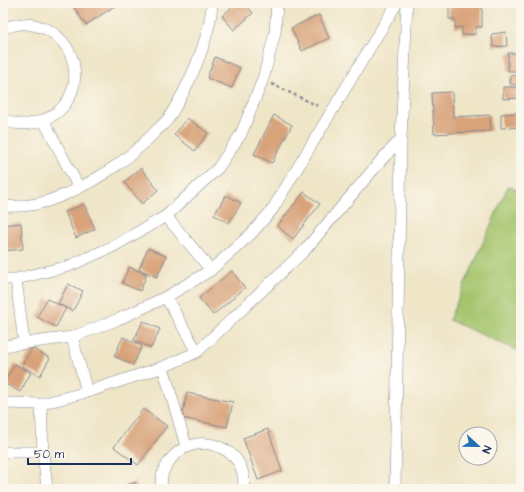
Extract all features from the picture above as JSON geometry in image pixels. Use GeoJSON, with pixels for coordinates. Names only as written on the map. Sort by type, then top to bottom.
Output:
{"type":"FeatureCollection","features":[{"type":"Feature","properties":{"kind":"street"},"geometry":{"type":"LineString","coordinates":[[3,206],[13,207],[47,201],[80,188],[118,164],[147,141],[167,120],[186,87],[201,52],[212,13],[212,3]]}},
{"type":"Feature","properties":{"kind":"street"},"geometry":{"type":"LineString","coordinates":[[3,279],[16,279],[69,266],[114,246],[166,216],[218,168],[241,134],[263,79],[275,33],[277,3]]}},
{"type":"Feature","properties":{"kind":"street"},"geometry":{"type":"LineString","coordinates":[[3,346],[72,337],[119,319],[166,297],[211,270],[251,234],[272,210],[397,3]]}},
{"type":"Feature","properties":{"kind":"street"},"geometry":{"type":"LineString","coordinates":[[395,489],[402,139],[407,3]]}},
{"type":"Feature","properties":{"kind":"street"},"geometry":{"type":"LineString","coordinates":[[3,29],[25,23],[44,27],[61,38],[72,55],[75,74],[71,94],[60,110],[44,121],[24,125],[3,119]]}},
{"type":"Feature","properties":{"kind":"street"},"geometry":{"type":"LineString","coordinates":[[44,121],[80,188]]}},
{"type":"Feature","properties":{"kind":"street"},"geometry":{"type":"LineString","coordinates":[[3,403],[41,404],[87,392],[163,367],[198,352],[305,250],[383,158],[402,139]]}},
{"type":"Feature","properties":{"kind":"street"},"geometry":{"type":"LineString","coordinates":[[166,216],[211,270]]}},
{"type":"Feature","properties":{"kind":"street"},"geometry":{"type":"LineString","coordinates":[[16,279],[24,343]]}},
{"type":"Feature","properties":{"kind":"street"},"geometry":{"type":"LineString","coordinates":[[166,297],[198,352]]}},
{"type":"Feature","properties":{"kind":"street"},"geometry":{"type":"LineString","coordinates":[[72,337],[87,392]]}},
{"type":"Feature","properties":{"kind":"street"},"geometry":{"type":"LineString","coordinates":[[163,367],[186,446]]}},
{"type":"Feature","properties":{"kind":"street"},"geometry":{"type":"LineString","coordinates":[[41,404],[43,452],[47,489]]}},
{"type":"Feature","properties":{"kind":"street"},"geometry":{"type":"LineString","coordinates":[[162,489],[161,484],[164,469],[173,455],[186,446],[202,443],[218,446],[232,454],[241,468],[244,484],[243,489]]}},
{"type":"Feature","properties":{"kind":"street"},"geometry":{"type":"LineString","coordinates":[[3,452],[43,452]]}},
{"type":"Feature","properties":{"kind":"path"},"geometry":{"type":"LineString","coordinates":[[263,79],[330,112]]}},
{"type":"Feature","properties":{"kind":"green space"},"geometry":{"type":"Polygon","coordinates":[[[508,186],[521,192],[521,352],[449,320],[508,186]]]}},
{"type":"Feature","properties":{"kind":"building"},"geometry":{"type":"Polygon","coordinates":[[[71,3],[119,3],[86,25],[71,3]]]}},
{"type":"Feature","properties":{"kind":"building"},"geometry":{"type":"Polygon","coordinates":[[[237,3],[244,3],[253,13],[234,30],[222,16],[237,3]]]}},
{"type":"Feature","properties":{"kind":"building"},"geometry":{"type":"Polygon","coordinates":[[[449,3],[482,3],[482,27],[476,27],[476,34],[462,35],[462,27],[455,28],[455,19],[449,19],[449,3]]]}},
{"type":"Feature","properties":{"kind":"building"},"geometry":{"type":"Polygon","coordinates":[[[319,15],[329,38],[302,51],[291,28],[319,15]]]}},
{"type":"Feature","properties":{"kind":"building"},"geometry":{"type":"Polygon","coordinates":[[[506,32],[507,46],[493,47],[492,34],[506,32]]]}},
{"type":"Feature","properties":{"kind":"building"},"geometry":{"type":"Polygon","coordinates":[[[508,53],[521,53],[521,71],[508,71],[508,53]]]}},
{"type":"Feature","properties":{"kind":"building"},"geometry":{"type":"Polygon","coordinates":[[[215,57],[240,68],[232,88],[207,78],[215,57]]]}},
{"type":"Feature","properties":{"kind":"building"},"geometry":{"type":"Polygon","coordinates":[[[511,75],[521,76],[520,85],[510,84],[511,75]]]}},
{"type":"Feature","properties":{"kind":"building"},"geometry":{"type":"Polygon","coordinates":[[[503,87],[521,87],[521,98],[503,99],[503,87]]]}},
{"type":"Feature","properties":{"kind":"building"},"geometry":{"type":"Polygon","coordinates":[[[452,92],[453,117],[490,115],[491,131],[434,134],[432,93],[452,92]]]}},
{"type":"Feature","properties":{"kind":"building"},"geometry":{"type":"Polygon","coordinates":[[[521,113],[521,127],[501,128],[501,114],[521,113]]]}},
{"type":"Feature","properties":{"kind":"building"},"geometry":{"type":"Polygon","coordinates":[[[274,115],[292,125],[272,163],[254,154],[274,115]]]}},
{"type":"Feature","properties":{"kind":"building"},"geometry":{"type":"Polygon","coordinates":[[[187,118],[208,133],[195,151],[174,135],[187,118]]]}},
{"type":"Feature","properties":{"kind":"building"},"geometry":{"type":"Polygon","coordinates":[[[141,168],[158,190],[142,204],[124,182],[141,168]]]}},
{"type":"Feature","properties":{"kind":"building"},"geometry":{"type":"Polygon","coordinates":[[[304,192],[320,204],[293,239],[277,226],[304,192]]]}},
{"type":"Feature","properties":{"kind":"building"},"geometry":{"type":"Polygon","coordinates":[[[226,195],[241,203],[229,223],[214,215],[226,195]]]}},
{"type":"Feature","properties":{"kind":"building"},"geometry":{"type":"Polygon","coordinates":[[[84,204],[95,229],[76,238],[65,212],[84,204]]]}},
{"type":"Feature","properties":{"kind":"building"},"geometry":{"type":"Polygon","coordinates":[[[21,223],[23,249],[3,251],[3,225],[21,223]]]}},
{"type":"Feature","properties":{"kind":"building"},"geometry":{"type":"Polygon","coordinates":[[[148,248],[166,256],[157,277],[139,269],[148,248]]]}},
{"type":"Feature","properties":{"kind":"building"},"geometry":{"type":"Polygon","coordinates":[[[129,267],[147,274],[140,291],[122,283],[129,267]]]}},
{"type":"Feature","properties":{"kind":"building"},"geometry":{"type":"Polygon","coordinates":[[[232,271],[245,288],[213,315],[199,298],[232,271]]]}},
{"type":"Feature","properties":{"kind":"building"},"geometry":{"type":"Polygon","coordinates":[[[68,284],[83,291],[73,311],[58,304],[68,284]]]}},
{"type":"Feature","properties":{"kind":"building"},"geometry":{"type":"Polygon","coordinates":[[[47,299],[66,308],[56,327],[37,317],[47,299]]]}},
{"type":"Feature","properties":{"kind":"building"},"geometry":{"type":"Polygon","coordinates":[[[143,321],[160,329],[151,348],[134,340],[143,321]]]}},
{"type":"Feature","properties":{"kind":"building"},"geometry":{"type":"Polygon","coordinates":[[[123,337],[142,346],[133,365],[114,356],[123,337]]]}},
{"type":"Feature","properties":{"kind":"building"},"geometry":{"type":"Polygon","coordinates":[[[32,348],[50,358],[40,376],[22,366],[32,348]]]}},
{"type":"Feature","properties":{"kind":"building"},"geometry":{"type":"Polygon","coordinates":[[[15,364],[31,373],[20,392],[4,383],[15,364]]]}},
{"type":"Feature","properties":{"kind":"building"},"geometry":{"type":"Polygon","coordinates":[[[521,367],[521,385],[515,382],[521,367]]]}},
{"type":"Feature","properties":{"kind":"building"},"geometry":{"type":"Polygon","coordinates":[[[187,393],[233,402],[227,427],[182,418],[187,393]]]}},
{"type":"Feature","properties":{"kind":"building"},"geometry":{"type":"Polygon","coordinates":[[[143,409],[167,426],[138,465],[114,447],[143,409]]]}},
{"type":"Feature","properties":{"kind":"building"},"geometry":{"type":"Polygon","coordinates":[[[268,429],[282,471],[258,480],[243,438],[268,429]]]}},
{"type":"Feature","properties":{"kind":"building"},"geometry":{"type":"Polygon","coordinates":[[[135,482],[138,489],[118,489],[135,482]]]}}]}
